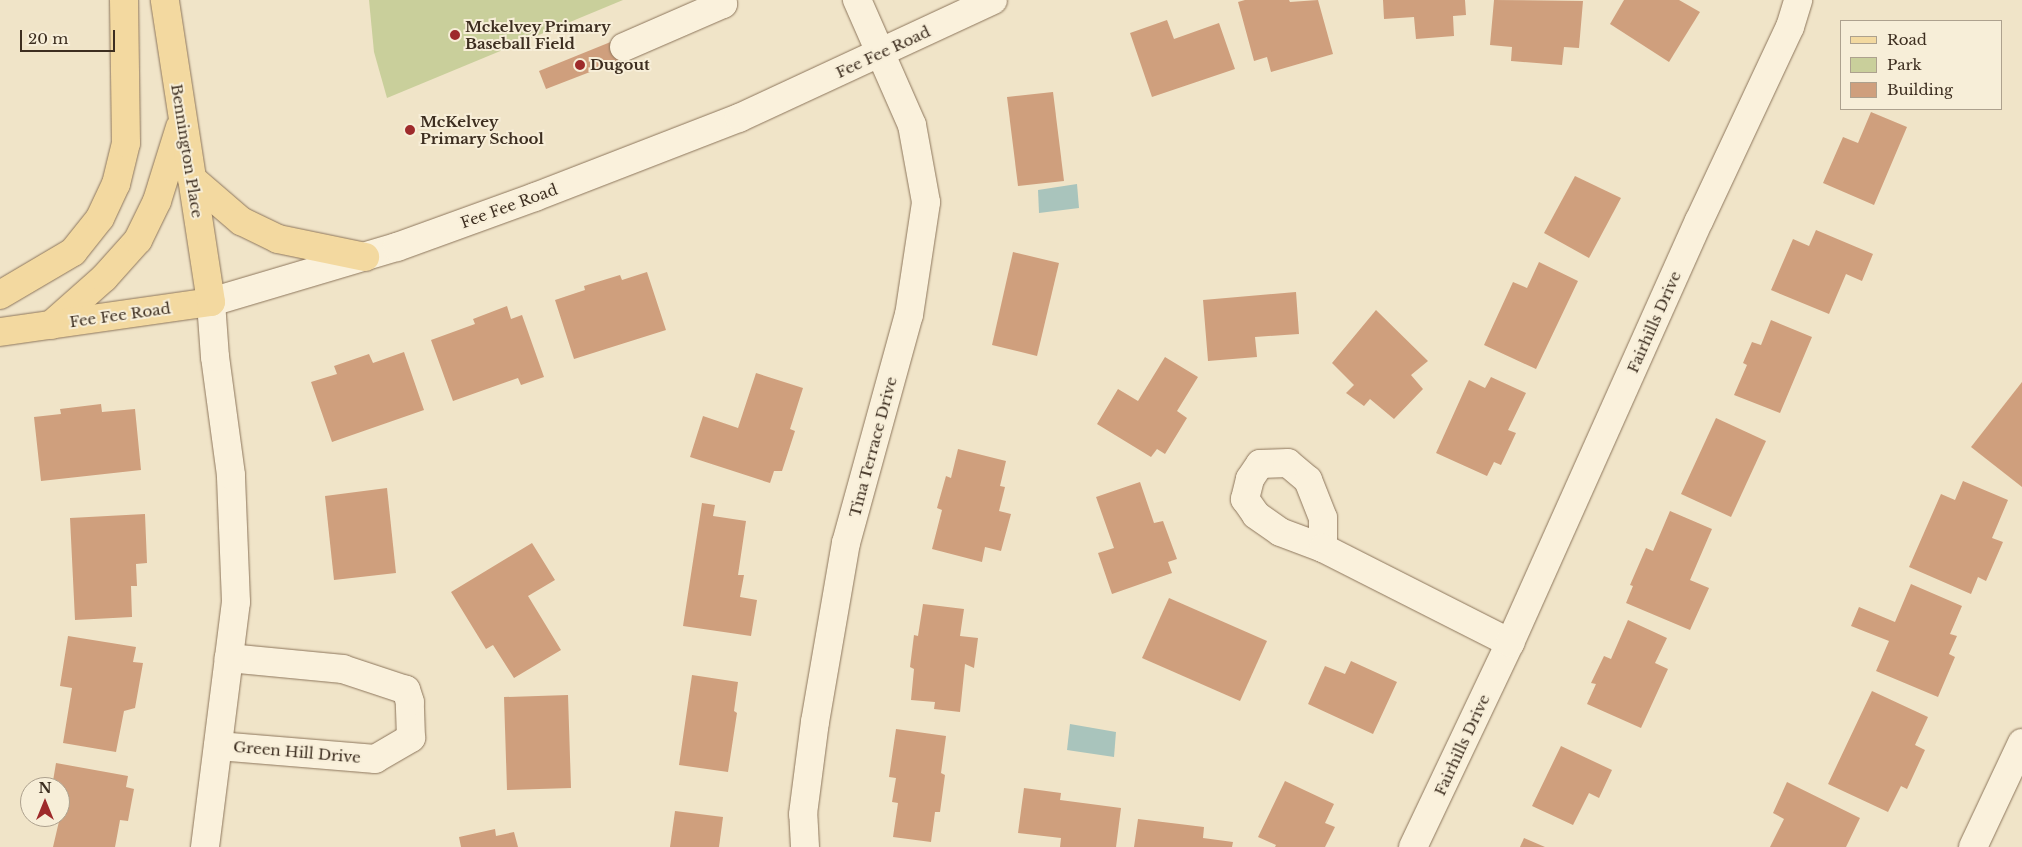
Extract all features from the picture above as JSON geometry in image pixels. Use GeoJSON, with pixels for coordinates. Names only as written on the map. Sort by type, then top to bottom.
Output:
{"type":"FeatureCollection","features":[{"type":"Feature","properties":{"kind":"main road"},"geometry":{"type":"LineString","coordinates":[[0,295],[73,252],[100,218],[116,184],[126,143],[124,0]]}},
{"type":"Feature","properties":{"kind":"main road","name":"Bennington Place"},"geometry":{"type":"LineString","coordinates":[[165,0],[182,122],[211,302]]}},
{"type":"Feature","properties":{"kind":"main road"},"geometry":{"type":"LineString","coordinates":[[51,325],[104,278],[138,240],[157,201],[182,122]]}},
{"type":"Feature","properties":{"kind":"main road"},"geometry":{"type":"LineString","coordinates":[[192,179],[241,220],[278,239],[365,257]]}},
{"type":"Feature","properties":{"kind":"main road","name":"Fee Fee Road"},"geometry":{"type":"LineString","coordinates":[[0,332],[211,302]]}},
{"type":"Feature","properties":{"kind":"street"},"geometry":{"type":"LineString","coordinates":[[624,46],[723,4],[721,0]]}},
{"type":"Feature","properties":{"kind":"street","name":"Tina Terrace Drive"},"geometry":{"type":"LineString","coordinates":[[805,847],[803,814],[846,543],[909,315],[926,202],[912,125],[857,0]]}},
{"type":"Feature","properties":{"kind":"street","name":"Fee Fee Road"},"geometry":{"type":"LineString","coordinates":[[211,302],[365,257],[531,199],[739,118],[993,0]]}},
{"type":"Feature","properties":{"kind":"street","name":"Fairhills Drive"},"geometry":{"type":"LineString","coordinates":[[1413,847],[1510,644],[1699,221],[1790,27],[1798,0]]}},
{"type":"Feature","properties":{"kind":"street","name":"Green Hill Drive"},"geometry":{"type":"LineString","coordinates":[[205,847],[236,602],[232,495],[211,302]]}},
{"type":"Feature","properties":{"kind":"street"},"geometry":{"type":"LineString","coordinates":[[1323,548],[1510,644]]}},
{"type":"Feature","properties":{"kind":"street","name":"Green Hill Drive"},"geometry":{"type":"LineString","coordinates":[[218,746],[375,759],[411,738],[410,702],[406,690],[343,669],[229,658]]}},
{"type":"Feature","properties":{"kind":"street"},"geometry":{"type":"LineString","coordinates":[[1973,847],[2022,743]]}},
{"type":"Feature","properties":{"kind":"green space","name":"Mckelvey Primary Baseball Field"},"geometry":{"type":"Polygon","coordinates":[[[369,0],[623,0],[387,98],[374,52],[369,0]]]}},
{"type":"Feature","properties":{"kind":"water"},"geometry":{"type":"Polygon","coordinates":[[[1077,184],[1079,208],[1039,213],[1038,190],[1077,184]]]}},
{"type":"Feature","properties":{"kind":"water"},"geometry":{"type":"Polygon","coordinates":[[[1070,724],[1116,732],[1114,757],[1067,750],[1070,724]]]}},
{"type":"Feature","properties":{"kind":"building"},"geometry":{"type":"Polygon","coordinates":[[[1245,0],[1289,0],[1290,2],[1318,0],[1333,54],[1271,72],[1267,57],[1254,61],[1238,2],[1245,0]]]}},
{"type":"Feature","properties":{"kind":"building"},"geometry":{"type":"Polygon","coordinates":[[[1383,0],[1465,0],[1466,15],[1453,16],[1454,36],[1416,39],[1414,17],[1384,19],[1383,0]]]}},
{"type":"Feature","properties":{"kind":"building"},"geometry":{"type":"Polygon","coordinates":[[[1494,0],[1583,1],[1579,48],[1564,47],[1562,65],[1511,61],[1512,47],[1490,45],[1494,0]]]}},
{"type":"Feature","properties":{"kind":"building"},"geometry":{"type":"Polygon","coordinates":[[[1624,0],[1679,0],[1700,12],[1669,62],[1610,24],[1624,0]]]}},
{"type":"Feature","properties":{"kind":"building"},"geometry":{"type":"Polygon","coordinates":[[[1167,20],[1174,39],[1219,23],[1235,69],[1152,97],[1130,33],[1167,20]]]}},
{"type":"Feature","properties":{"kind":"building","name":"Dugout"},"geometry":{"type":"Polygon","coordinates":[[[613,41],[621,60],[546,89],[539,71],[613,41]]]}},
{"type":"Feature","properties":{"kind":"building"},"geometry":{"type":"Polygon","coordinates":[[[1053,92],[1064,181],[1018,186],[1007,97],[1053,92]]]}},
{"type":"Feature","properties":{"kind":"building"},"geometry":{"type":"Polygon","coordinates":[[[1871,112],[1907,127],[1874,205],[1823,183],[1843,137],[1858,143],[1871,112]]]}},
{"type":"Feature","properties":{"kind":"building"},"geometry":{"type":"Polygon","coordinates":[[[1575,176],[1621,198],[1589,258],[1544,233],[1575,176]]]}},
{"type":"Feature","properties":{"kind":"building"},"geometry":{"type":"Polygon","coordinates":[[[1816,230],[1873,254],[1862,281],[1846,274],[1829,314],[1771,290],[1793,239],[1809,246],[1816,230]]]}},
{"type":"Feature","properties":{"kind":"building"},"geometry":{"type":"Polygon","coordinates":[[[1013,252],[1059,263],[1037,356],[992,345],[1013,252]]]}},
{"type":"Feature","properties":{"kind":"building"},"geometry":{"type":"Polygon","coordinates":[[[1539,262],[1578,281],[1536,369],[1484,345],[1513,282],[1527,288],[1539,262]]]}},
{"type":"Feature","properties":{"kind":"building"},"geometry":{"type":"Polygon","coordinates":[[[647,272],[666,330],[574,359],[555,300],[585,290],[584,286],[620,275],[622,280],[647,272]]]}},
{"type":"Feature","properties":{"kind":"building"},"geometry":{"type":"Polygon","coordinates":[[[1296,292],[1299,334],[1255,337],[1257,357],[1208,361],[1203,300],[1296,292]]]}},
{"type":"Feature","properties":{"kind":"building"},"geometry":{"type":"Polygon","coordinates":[[[507,306],[511,319],[522,315],[544,377],[521,385],[518,378],[453,401],[431,340],[475,324],[473,319],[507,306]]]}},
{"type":"Feature","properties":{"kind":"building"},"geometry":{"type":"Polygon","coordinates":[[[1376,310],[1428,361],[1411,375],[1423,389],[1394,419],[1370,399],[1364,406],[1346,393],[1354,385],[1332,363],[1376,310]]]}},
{"type":"Feature","properties":{"kind":"building"},"geometry":{"type":"Polygon","coordinates":[[[1771,320],[1812,337],[1780,413],[1734,395],[1747,365],[1743,363],[1752,342],[1761,345],[1771,320]]]}},
{"type":"Feature","properties":{"kind":"building"},"geometry":{"type":"Polygon","coordinates":[[[404,352],[424,410],[332,442],[311,382],[337,374],[334,366],[369,354],[373,363],[404,352]]]}},
{"type":"Feature","properties":{"kind":"building"},"geometry":{"type":"Polygon","coordinates":[[[1165,357],[1198,377],[1177,411],[1187,418],[1165,454],[1157,449],[1151,457],[1097,424],[1118,389],[1138,401],[1165,357]]]}},
{"type":"Feature","properties":{"kind":"building"},"geometry":{"type":"Polygon","coordinates":[[[756,373],[803,388],[790,429],[795,431],[782,471],[774,471],[770,483],[690,457],[703,416],[738,428],[756,373]]]}},
{"type":"Feature","properties":{"kind":"building"},"geometry":{"type":"Polygon","coordinates":[[[1491,377],[1526,393],[1508,430],[1516,433],[1501,465],[1494,462],[1487,476],[1436,453],[1469,380],[1485,388],[1491,377]]]}},
{"type":"Feature","properties":{"kind":"building"},"geometry":{"type":"Polygon","coordinates":[[[2022,382],[2022,487],[1971,447],[2022,382]]]}},
{"type":"Feature","properties":{"kind":"building"},"geometry":{"type":"Polygon","coordinates":[[[101,404],[102,412],[135,409],[141,470],[41,481],[34,417],[61,414],[60,409],[101,404]]]}},
{"type":"Feature","properties":{"kind":"building"},"geometry":{"type":"Polygon","coordinates":[[[1716,418],[1766,441],[1731,517],[1681,494],[1716,418]]]}},
{"type":"Feature","properties":{"kind":"building"},"geometry":{"type":"Polygon","coordinates":[[[958,449],[1006,461],[1000,486],[1005,487],[999,511],[1011,514],[1001,551],[985,547],[982,562],[932,549],[942,510],[937,508],[946,476],[951,478],[958,449]]]}},
{"type":"Feature","properties":{"kind":"building"},"geometry":{"type":"Polygon","coordinates":[[[1963,481],[2008,500],[1992,538],[2003,542],[1986,581],[1978,577],[1971,594],[1909,567],[1941,494],[1955,500],[1963,481]]]}},
{"type":"Feature","properties":{"kind":"building"},"geometry":{"type":"Polygon","coordinates":[[[1140,482],[1154,523],[1163,521],[1177,559],[1168,562],[1172,573],[1112,594],[1098,553],[1114,548],[1096,497],[1140,482]]]}},
{"type":"Feature","properties":{"kind":"building"},"geometry":{"type":"Polygon","coordinates":[[[387,488],[396,573],[334,580],[325,496],[387,488]]]}},
{"type":"Feature","properties":{"kind":"building"},"geometry":{"type":"Polygon","coordinates":[[[702,503],[715,505],[713,516],[746,521],[738,575],[744,575],[740,597],[757,600],[751,636],[683,626],[702,503]]]}},
{"type":"Feature","properties":{"kind":"building"},"geometry":{"type":"Polygon","coordinates":[[[1670,511],[1712,529],[1690,580],[1709,588],[1690,630],[1626,603],[1633,586],[1630,585],[1646,548],[1653,551],[1670,511]]]}},
{"type":"Feature","properties":{"kind":"building"},"geometry":{"type":"Polygon","coordinates":[[[145,514],[147,563],[136,564],[137,586],[131,586],[132,617],[75,620],[70,518],[145,514]]]}},
{"type":"Feature","properties":{"kind":"building"},"geometry":{"type":"Polygon","coordinates":[[[532,543],[555,580],[528,596],[561,650],[514,678],[493,645],[486,649],[451,592],[532,543]]]}},
{"type":"Feature","properties":{"kind":"building"},"geometry":{"type":"Polygon","coordinates":[[[1911,584],[1962,606],[1950,634],[1957,636],[1949,654],[1955,657],[1938,697],[1876,671],[1889,641],[1851,626],[1859,607],[1895,622],[1911,584]]]}},
{"type":"Feature","properties":{"kind":"building"},"geometry":{"type":"Polygon","coordinates":[[[1169,598],[1267,641],[1240,701],[1142,658],[1169,598]]]}},
{"type":"Feature","properties":{"kind":"building"},"geometry":{"type":"Polygon","coordinates":[[[923,604],[964,609],[960,636],[978,638],[974,668],[965,664],[960,712],[934,709],[935,702],[911,700],[914,669],[910,667],[914,635],[918,636],[923,604]]]}},
{"type":"Feature","properties":{"kind":"building"},"geometry":{"type":"Polygon","coordinates":[[[1628,620],[1667,638],[1655,663],[1668,669],[1641,728],[1587,704],[1596,684],[1591,683],[1604,656],[1611,659],[1628,620]]]}},
{"type":"Feature","properties":{"kind":"building"},"geometry":{"type":"Polygon","coordinates":[[[68,636],[136,647],[133,662],[143,663],[135,708],[124,711],[116,752],[63,743],[72,688],[60,686],[68,636]]]}},
{"type":"Feature","properties":{"kind":"building"},"geometry":{"type":"Polygon","coordinates":[[[1351,661],[1397,682],[1373,734],[1308,704],[1325,666],[1345,674],[1351,661]]]}},
{"type":"Feature","properties":{"kind":"building"},"geometry":{"type":"Polygon","coordinates":[[[692,675],[738,682],[734,711],[737,713],[728,772],[679,765],[692,675]]]}},
{"type":"Feature","properties":{"kind":"building"},"geometry":{"type":"Polygon","coordinates":[[[1872,691],[1928,717],[1915,745],[1925,750],[1907,789],[1901,786],[1888,812],[1828,784],[1872,691]]]}},
{"type":"Feature","properties":{"kind":"building"},"geometry":{"type":"Polygon","coordinates":[[[568,695],[571,788],[507,790],[504,697],[568,695]]]}},
{"type":"Feature","properties":{"kind":"building"},"geometry":{"type":"Polygon","coordinates":[[[896,729],[946,736],[941,773],[945,775],[940,812],[935,812],[931,842],[893,837],[898,803],[892,802],[896,778],[889,777],[896,729]]]}},
{"type":"Feature","properties":{"kind":"building"},"geometry":{"type":"Polygon","coordinates":[[[1561,746],[1612,770],[1599,798],[1589,793],[1573,825],[1532,806],[1561,746]]]}},
{"type":"Feature","properties":{"kind":"building"},"geometry":{"type":"Polygon","coordinates":[[[56,763],[128,776],[126,787],[134,789],[128,821],[120,820],[115,847],[53,847],[58,827],[70,827],[70,777],[54,777],[56,763]]]}},
{"type":"Feature","properties":{"kind":"building"},"geometry":{"type":"Polygon","coordinates":[[[1285,781],[1334,804],[1325,823],[1335,827],[1325,847],[1275,847],[1276,845],[1258,837],[1285,781]]]}},
{"type":"Feature","properties":{"kind":"building"},"geometry":{"type":"Polygon","coordinates":[[[1787,782],[1860,818],[1846,847],[1770,847],[1784,819],[1773,813],[1787,782]]]}},
{"type":"Feature","properties":{"kind":"building"},"geometry":{"type":"Polygon","coordinates":[[[1024,788],[1061,793],[1060,800],[1121,808],[1116,847],[1060,847],[1061,838],[1018,833],[1024,788]]]}},
{"type":"Feature","properties":{"kind":"building"},"geometry":{"type":"Polygon","coordinates":[[[675,811],[723,817],[719,847],[670,847],[675,811]]]}},
{"type":"Feature","properties":{"kind":"building"},"geometry":{"type":"Polygon","coordinates":[[[1138,819],[1204,827],[1203,838],[1233,842],[1232,847],[1134,847],[1138,819]]]}},
{"type":"Feature","properties":{"kind":"building"},"geometry":{"type":"Polygon","coordinates":[[[495,829],[496,836],[514,832],[518,847],[461,847],[459,837],[495,829]]]}},
{"type":"Feature","properties":{"kind":"building"},"geometry":{"type":"Polygon","coordinates":[[[1524,838],[1545,847],[1520,847],[1524,838]]]}},
{"type":"Feature","properties":{"kind":"place","name":"Mckelvey Primary Baseball Field"},"geometry":{"type":"Point","coordinates":[455,35]}},
{"type":"Feature","properties":{"kind":"place","name":"Dugout"},"geometry":{"type":"Point","coordinates":[580,65]}},
{"type":"Feature","properties":{"kind":"place","name":"McKelvey Primary School"},"geometry":{"type":"Point","coordinates":[410,130]}}]}
